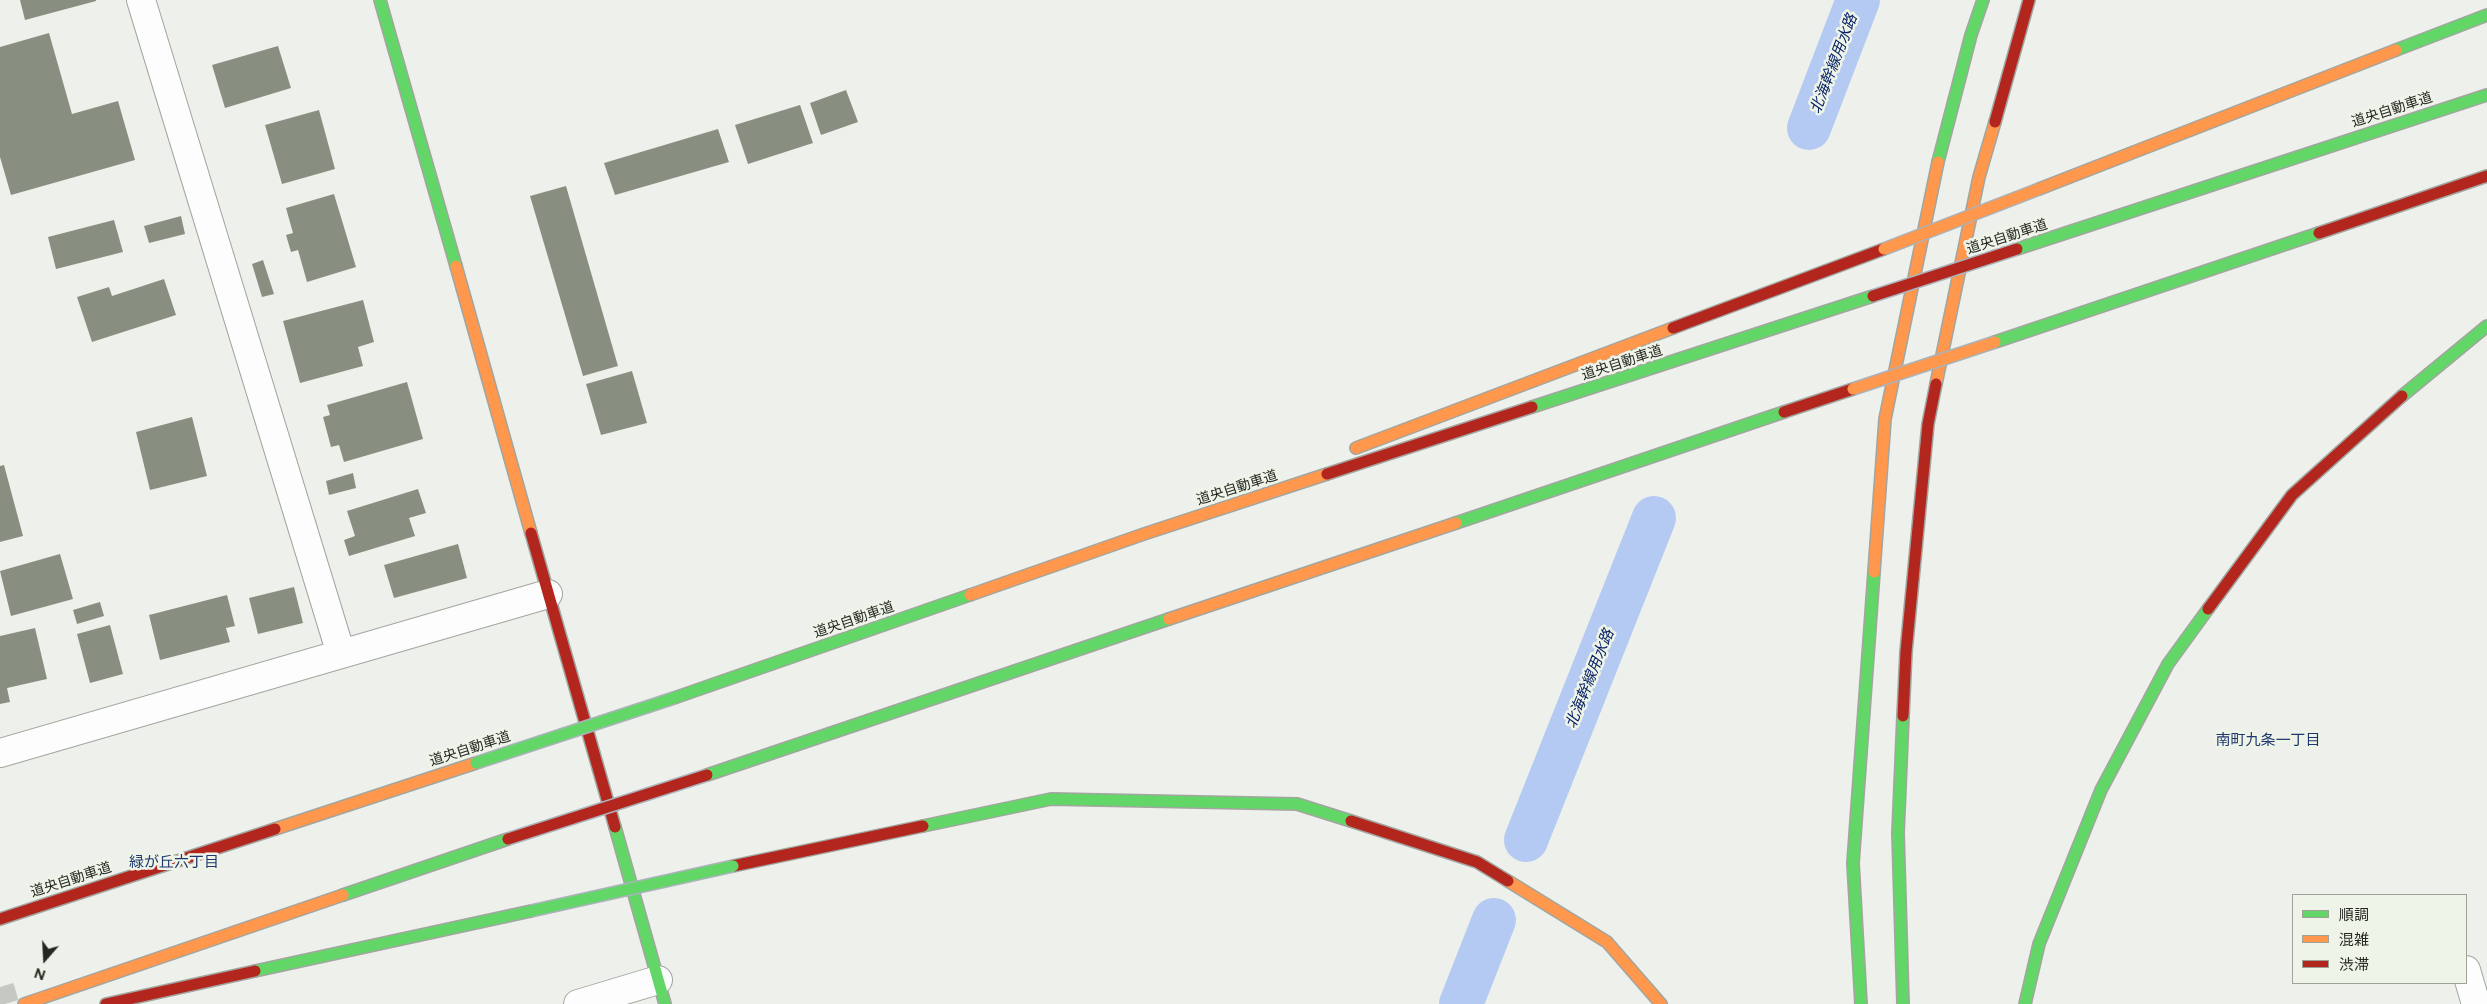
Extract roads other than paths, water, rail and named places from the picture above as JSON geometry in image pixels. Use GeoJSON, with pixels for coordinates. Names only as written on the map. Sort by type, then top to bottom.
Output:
{"type":"FeatureCollection","features":[{"type":"Feature","properties":{"kind":"main road"},"geometry":{"type":"LineString","coordinates":[[380,0],[662,992]]}},
{"type":"Feature","properties":{"kind":"main road"},"geometry":{"type":"LineString","coordinates":[[1861,1004],[1853,863],[1884,419],[1931,189],[1971,35],[1983,0]]}},
{"type":"Feature","properties":{"kind":"main road"},"geometry":{"type":"LineString","coordinates":[[1903,1004],[1898,833],[1906,652],[1928,424],[1979,176],[2029,0]]}},
{"type":"Feature","properties":{"kind":"main road"},"geometry":{"type":"LineString","coordinates":[[1342,454],[1433,417],[1884,249],[2487,16]]}},
{"type":"Feature","properties":{"kind":"main road","name":"道央自動車道"},"geometry":{"type":"LineString","coordinates":[[0,919],[674,698],[1144,534],[2487,95]]}},
{"type":"Feature","properties":{"kind":"main road"},"geometry":{"type":"LineString","coordinates":[[24,1004],[508,839],[707,775],[2487,176]]}},
{"type":"Feature","properties":{"kind":"main road"},"geometry":{"type":"LineString","coordinates":[[2025,1004],[2039,944],[2101,790],[2168,664],[2292,494],[2388,406],[2487,326]]}},
{"type":"Feature","properties":{"kind":"main road"},"geometry":{"type":"LineString","coordinates":[[1144,534],[1306,468]]}},
{"type":"Feature","properties":{"kind":"main road"},"geometry":{"type":"LineString","coordinates":[[106,1004],[733,866],[1051,799],[1297,804],[1477,862],[1607,942],[1661,1004]]}},
{"type":"Feature","properties":{"kind":"street"},"geometry":{"type":"LineString","coordinates":[[142,0],[341,654]]}},
{"type":"Feature","properties":{"kind":"street"},"geometry":{"type":"LineString","coordinates":[[0,753],[548,594]]}},
{"type":"Feature","properties":{"kind":"street"},"geometry":{"type":"LineString","coordinates":[[2467,973],[2476,1004]]}},
{"type":"Feature","properties":{"kind":"street"},"geometry":{"type":"LineString","coordinates":[[578,1004],[662,992]]}},
{"type":"Feature","properties":{"kind":"waterway","name":"北海幹線用水路"},"geometry":{"type":"LineString","coordinates":[[1809,128],[1858,0]]}},
{"type":"Feature","properties":{"kind":"waterway","name":"北海幹線用水路"},"geometry":{"type":"LineString","coordinates":[[1526,840],[1654,518]]}},
{"type":"Feature","properties":{"kind":"waterway","name":"北海幹線用水路"},"geometry":{"type":"LineString","coordinates":[[1461,1004],[1494,920]]}},
{"type":"Feature","properties":{"kind":"tunnel"},"geometry":{"type":"LineString","coordinates":[[0,987],[5,1004]]}},
{"type":"Feature","properties":{"kind":"district","name":"南町九条一丁目"},"geometry":{"type":"Point","coordinates":[2268,741]}},
{"type":"Feature","properties":{"kind":"district","name":"緑が丘六丁目"},"geometry":{"type":"Point","coordinates":[174,863]}}]}
